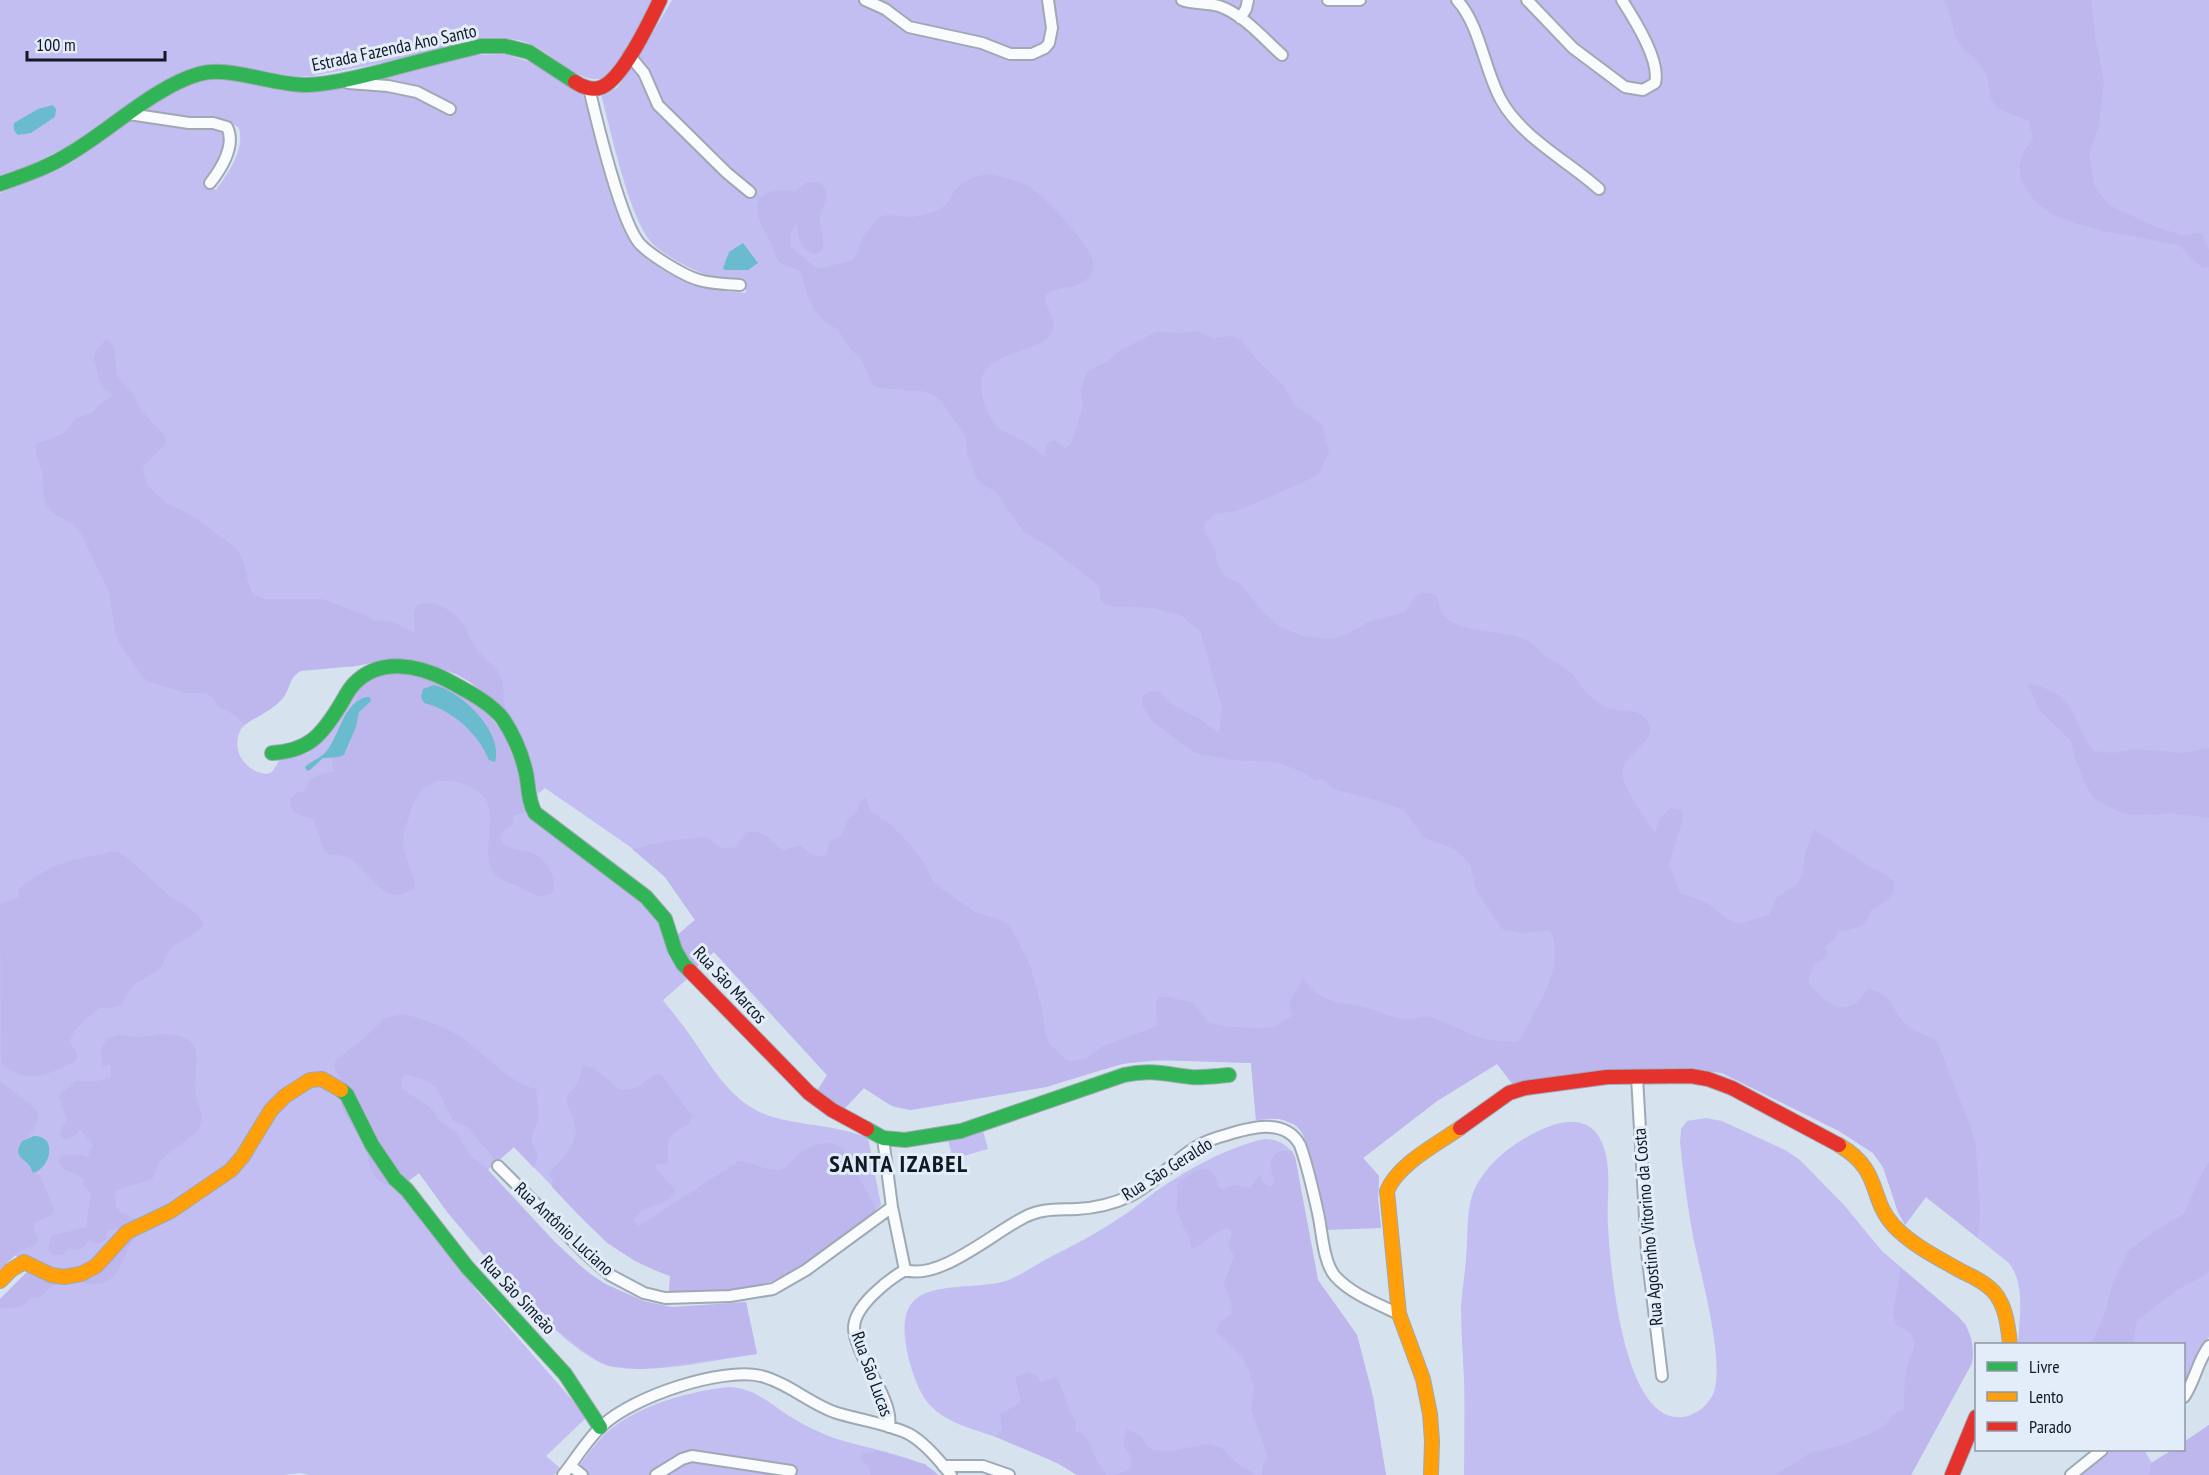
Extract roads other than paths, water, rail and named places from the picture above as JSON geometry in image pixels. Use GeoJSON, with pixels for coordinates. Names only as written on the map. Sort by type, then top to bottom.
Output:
{"type":"FeatureCollection","features":[{"type":"Feature","properties":{"kind":"street"},"geometry":{"type":"LineString","coordinates":[[660,0],[629,55],[607,85],[601,88],[589,88],[611,169],[630,228],[635,238],[647,250],[689,276],[711,282],[740,285]]}},
{"type":"Feature","properties":{"kind":"street"},"geometry":{"type":"LineString","coordinates":[[865,0],[885,9],[909,27],[982,43],[1010,54],[1025,56],[1038,52],[1049,43],[1052,28],[1048,0]]}},
{"type":"Feature","properties":{"kind":"street"},"geometry":{"type":"LineString","coordinates":[[1182,0],[1220,7],[1240,18],[1282,56]]}},
{"type":"Feature","properties":{"kind":"street"},"geometry":{"type":"LineString","coordinates":[[1240,18],[1246,9],[1248,0]]}},
{"type":"Feature","properties":{"kind":"street"},"geometry":{"type":"LineString","coordinates":[[1328,0],[1360,0]]}},
{"type":"Feature","properties":{"kind":"street"},"geometry":{"type":"LineString","coordinates":[[1457,0],[1472,22],[1489,76],[1502,102],[1546,148],[1599,189]]}},
{"type":"Feature","properties":{"kind":"street"},"geometry":{"type":"LineString","coordinates":[[1527,0],[1573,48],[1625,87],[1643,90],[1655,83],[1656,73],[1646,44],[1622,0]]}},
{"type":"Feature","properties":{"kind":"street","name":"Estrada Fazenda Ano Santo"},"geometry":{"type":"LineString","coordinates":[[0,184],[45,168],[72,153],[183,79],[201,73],[214,71],[292,85],[339,82],[447,53],[481,46],[505,46],[529,52],[581,86],[589,88]]}},
{"type":"Feature","properties":{"kind":"street"},"geometry":{"type":"LineString","coordinates":[[629,55],[644,73],[658,105],[727,173],[750,192]]}},
{"type":"Feature","properties":{"kind":"street"},"geometry":{"type":"LineString","coordinates":[[339,82],[388,86],[417,92],[450,109]]}},
{"type":"Feature","properties":{"kind":"street"},"geometry":{"type":"LineString","coordinates":[[129,114],[189,123],[221,124],[226,127],[230,133],[229,147],[219,171],[210,183]]}},
{"type":"Feature","properties":{"kind":"street","name":"Rua São Marcos"},"geometry":{"type":"LineString","coordinates":[[272,753],[291,753],[310,744],[323,730],[353,684],[373,670],[396,665],[414,667],[438,676],[464,690],[491,708],[502,719],[524,765],[531,808],[535,813],[646,897],[664,919],[675,950],[683,963],[809,1093],[832,1110],[883,1138],[924,1138],[961,1131],[1124,1075],[1142,1071],[1193,1077],[1229,1075]]}},
{"type":"Feature","properties":{"kind":"street"},"geometry":{"type":"LineString","coordinates":[[1431,1475],[1432,1427],[1428,1401],[1423,1379],[1399,1314],[1386,1195],[1390,1183],[1401,1170],[1513,1091],[1566,1082],[1637,1077],[1691,1077],[1714,1082],[1749,1096],[1855,1155],[1869,1169],[1888,1219],[1896,1228],[1924,1248],[1982,1282],[1997,1294],[2001,1301],[2010,1343]]}},
{"type":"Feature","properties":{"kind":"street","name":"Rua Agostinho Vitorino da Costa"},"geometry":{"type":"LineString","coordinates":[[1637,1077],[1647,1252],[1662,1376]]}},
{"type":"Feature","properties":{"kind":"street","name":"Rua São Simeão"},"geometry":{"type":"LineString","coordinates":[[0,1281],[17,1265],[28,1262],[51,1275],[64,1277],[81,1274],[96,1266],[127,1232],[171,1211],[231,1170],[243,1156],[271,1110],[290,1092],[316,1078],[335,1085],[347,1095],[381,1160],[395,1179],[407,1190],[438,1232],[559,1368],[600,1427]]}},
{"type":"Feature","properties":{"kind":"street","name":"Rua São Geraldo"},"geometry":{"type":"LineString","coordinates":[[905,1270],[923,1272],[961,1256],[1024,1217],[1041,1210],[1094,1208],[1127,1197],[1141,1190],[1203,1143],[1239,1131],[1264,1126],[1285,1131],[1300,1145],[1318,1213],[1327,1260],[1332,1272],[1352,1289],[1378,1305],[1399,1314]]}},
{"type":"Feature","properties":{"kind":"street"},"geometry":{"type":"LineString","coordinates":[[883,1138],[892,1207],[905,1270]]}},
{"type":"Feature","properties":{"kind":"street","name":"Rua Antônio Luciano"},"geometry":{"type":"LineString","coordinates":[[498,1166],[610,1275],[632,1288],[665,1298],[730,1296],[773,1289],[806,1270],[892,1207]]}},
{"type":"Feature","properties":{"kind":"street","name":"Rua São Lucas"},"geometry":{"type":"LineString","coordinates":[[889,1427],[889,1412],[858,1345],[854,1324],[858,1314],[872,1297],[905,1270]]}},
{"type":"Feature","properties":{"kind":"street"},"geometry":{"type":"LineString","coordinates":[[2185,1394],[2201,1358],[2209,1346]]}},
{"type":"Feature","properties":{"kind":"street"},"geometry":{"type":"LineString","coordinates":[[563,1475],[600,1427],[629,1407],[654,1395],[714,1378],[746,1374],[781,1383],[830,1410],[909,1434],[924,1445],[951,1475]]}},
{"type":"Feature","properties":{"kind":"street"},"geometry":{"type":"LineString","coordinates":[[1952,1475],[1975,1422]]}},
{"type":"Feature","properties":{"kind":"street"},"geometry":{"type":"LineString","coordinates":[[2071,1475],[2100,1451]]}},
{"type":"Feature","properties":{"kind":"street"},"geometry":{"type":"LineString","coordinates":[[656,1475],[682,1459],[692,1456],[791,1472]]}},
{"type":"Feature","properties":{"kind":"street"},"geometry":{"type":"LineString","coordinates":[[571,1466],[582,1475]]}},
{"type":"Feature","properties":{"kind":"street"},"geometry":{"type":"LineString","coordinates":[[943,1466],[982,1466],[1009,1475]]}},
{"type":"Feature","properties":{"kind":"street"},"geometry":{"type":"LineString","coordinates":[[957,1475],[964,1469],[982,1466]]}},
{"type":"Feature","properties":{"kind":"water"},"geometry":{"type":"Polygon","coordinates":[[[53,105],[56,109],[55,117],[31,133],[18,135],[14,123],[38,109],[53,105]]]}},
{"type":"Feature","properties":{"kind":"water"},"geometry":{"type":"Polygon","coordinates":[[[743,243],[758,263],[748,270],[725,270],[723,268],[729,252],[743,243]]]}},
{"type":"Feature","properties":{"kind":"water"},"geometry":{"type":"Polygon","coordinates":[[[434,685],[456,695],[478,714],[493,738],[496,750],[495,762],[489,760],[478,741],[463,724],[444,711],[424,703],[421,697],[423,689],[434,685]]]}},
{"type":"Feature","properties":{"kind":"water"},"geometry":{"type":"Polygon","coordinates":[[[370,697],[371,701],[359,712],[356,727],[344,755],[323,758],[307,771],[305,767],[323,755],[330,746],[346,713],[358,701],[370,697]]]}},
{"type":"Feature","properties":{"kind":"water"},"geometry":{"type":"Polygon","coordinates":[[[34,1136],[42,1137],[46,1141],[49,1153],[44,1165],[33,1173],[18,1152],[22,1141],[34,1136]]]}},
{"type":"Feature","properties":{"kind":"district","name":"SANTA IZABEL"},"geometry":{"type":"Point","coordinates":[899,1164]}}]}
